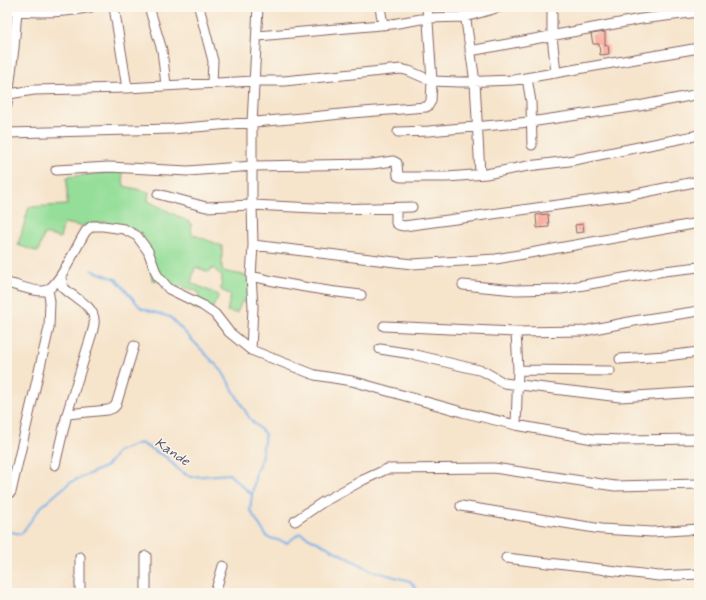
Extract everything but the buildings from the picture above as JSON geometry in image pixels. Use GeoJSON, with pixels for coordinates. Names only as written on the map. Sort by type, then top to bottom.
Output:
{"type":"FeatureCollection","features":[{"type":"Feature","properties":{"kind":"street"},"geometry":{"type":"LineString","coordinates":[[7,10],[60,12],[91,7]]}},
{"type":"Feature","properties":{"kind":"street"},"geometry":{"type":"LineString","coordinates":[[114,7],[127,88]]}},
{"type":"Feature","properties":{"kind":"street"},"geometry":{"type":"LineString","coordinates":[[149,7],[162,50],[166,86]]}},
{"type":"Feature","properties":{"kind":"street"},"geometry":{"type":"LineString","coordinates":[[199,7],[213,61],[212,83]]}},
{"type":"Feature","properties":{"kind":"street"},"geometry":{"type":"LineString","coordinates":[[251,350],[253,307],[251,276],[253,245],[252,123],[258,36],[258,7]]}},
{"type":"Feature","properties":{"kind":"street"},"geometry":{"type":"LineString","coordinates":[[380,7],[383,25]]}},
{"type":"Feature","properties":{"kind":"street"},"geometry":{"type":"LineString","coordinates":[[7,133],[172,129],[252,123],[351,112],[426,107],[431,101],[432,81],[427,7]]}},
{"type":"Feature","properties":{"kind":"street"},"geometry":{"type":"LineString","coordinates":[[464,7],[475,82],[480,174]]}},
{"type":"Feature","properties":{"kind":"street"},"geometry":{"type":"LineString","coordinates":[[258,36],[383,25],[427,18],[465,17],[500,7]]}},
{"type":"Feature","properties":{"kind":"street"},"geometry":{"type":"LineString","coordinates":[[552,7],[552,36],[556,73]]}},
{"type":"Feature","properties":{"kind":"street"},"geometry":{"type":"LineString","coordinates":[[7,105],[17,11]]}},
{"type":"Feature","properties":{"kind":"street"},"geometry":{"type":"LineString","coordinates":[[470,51],[641,19],[699,12]]}},
{"type":"Feature","properties":{"kind":"street"},"geometry":{"type":"LineString","coordinates":[[9,94],[34,90],[127,88],[254,81],[284,81],[401,69],[410,70],[432,81],[475,82],[514,80],[699,48]]}},
{"type":"Feature","properties":{"kind":"street"},"geometry":{"type":"LineString","coordinates":[[527,78],[531,102],[530,122],[532,145]]}},
{"type":"Feature","properties":{"kind":"street"},"geometry":{"type":"LineString","coordinates":[[398,132],[429,132],[530,122],[639,106],[699,94]]}},
{"type":"Feature","properties":{"kind":"street"},"geometry":{"type":"LineString","coordinates":[[56,170],[109,167],[188,171],[253,166],[372,164],[394,161],[397,163],[398,176],[403,178],[447,177],[480,174],[569,161],[699,135]]}},
{"type":"Feature","properties":{"kind":"street"},"geometry":{"type":"LineString","coordinates":[[396,208],[396,223],[404,226],[631,195],[699,181]]}},
{"type":"Feature","properties":{"kind":"street"},"geometry":{"type":"LineString","coordinates":[[158,194],[206,207],[252,206],[335,209],[412,207]]}},
{"type":"Feature","properties":{"kind":"street"},"geometry":{"type":"LineString","coordinates":[[253,245],[412,264],[496,259],[699,223]]}},
{"type":"Feature","properties":{"kind":"street"},"geometry":{"type":"LineString","coordinates":[[7,283],[42,291],[48,290],[53,287],[61,276],[86,231],[92,226],[124,229],[137,236],[143,243],[148,251],[157,275],[169,289],[202,305],[215,314],[229,332],[251,350],[315,375],[352,381],[516,425],[593,439],[699,439]]}},
{"type":"Feature","properties":{"kind":"street"},"geometry":{"type":"LineString","coordinates":[[463,285],[516,290],[561,289],[664,271],[699,267]]}},
{"type":"Feature","properties":{"kind":"street"},"geometry":{"type":"LineString","coordinates":[[56,465],[67,414],[92,333],[94,321],[93,314],[88,307],[64,288],[61,276]]}},
{"type":"Feature","properties":{"kind":"street"},"geometry":{"type":"LineString","coordinates":[[251,276],[289,285],[361,295]]}},
{"type":"Feature","properties":{"kind":"street"},"geometry":{"type":"LineString","coordinates":[[11,492],[49,328],[50,301],[48,290]]}},
{"type":"Feature","properties":{"kind":"street"},"geometry":{"type":"LineString","coordinates":[[384,326],[516,332],[584,331],[634,321],[699,311]]}},
{"type":"Feature","properties":{"kind":"street"},"geometry":{"type":"LineString","coordinates":[[516,332],[518,385],[516,425]]}},
{"type":"Feature","properties":{"kind":"street"},"geometry":{"type":"LineString","coordinates":[[67,414],[108,410],[116,405],[134,346]]}},
{"type":"Feature","properties":{"kind":"street"},"geometry":{"type":"LineString","coordinates":[[380,349],[412,354],[483,371],[501,382],[518,385],[620,397],[699,392]]}},
{"type":"Feature","properties":{"kind":"street"},"geometry":{"type":"LineString","coordinates":[[620,359],[699,352]]}},
{"type":"Feature","properties":{"kind":"street"},"geometry":{"type":"LineString","coordinates":[[518,370],[610,371]]}},
{"type":"Feature","properties":{"kind":"street"},"geometry":{"type":"LineString","coordinates":[[295,521],[330,498],[387,469],[494,468],[615,486],[699,484]]}},
{"type":"Feature","properties":{"kind":"street"},"geometry":{"type":"LineString","coordinates":[[461,506],[601,528],[652,532],[699,529]]}},
{"type":"Feature","properties":{"kind":"street"},"geometry":{"type":"LineString","coordinates":[[146,556],[146,593]]}},
{"type":"Feature","properties":{"kind":"street"},"geometry":{"type":"LineString","coordinates":[[80,557],[80,593]]}},
{"type":"Feature","properties":{"kind":"street"},"geometry":{"type":"LineString","coordinates":[[506,558],[659,576],[699,574]]}},
{"type":"Feature","properties":{"kind":"street"},"geometry":{"type":"LineString","coordinates":[[216,593],[223,566]]}},
{"type":"Feature","properties":{"kind":"green space"},"geometry":{"type":"Polygon","coordinates":[[[122,171],[124,186],[149,192],[148,201],[191,223],[192,234],[222,246],[222,271],[249,276],[251,305],[242,301],[237,313],[227,311],[231,295],[221,290],[222,276],[213,268],[209,272],[195,267],[191,283],[219,295],[210,313],[193,308],[199,294],[195,290],[152,280],[150,249],[106,222],[80,226],[64,223],[60,238],[44,234],[38,252],[18,245],[29,207],[67,205],[67,177],[122,171]]]}},
{"type":"Feature","properties":{"kind":"waterway"},"geometry":{"type":"LineString","coordinates":[[91,270],[116,279],[141,308],[170,317],[222,371],[250,419],[265,434],[261,460],[256,472],[252,495]]}},
{"type":"Feature","properties":{"kind":"waterway","name":"Kande"},"geometry":{"type":"LineString","coordinates":[[7,531],[21,534],[40,508],[69,483],[107,466],[118,451],[140,443],[166,457],[180,471],[191,477],[229,474],[252,495],[250,510],[267,537],[287,543],[300,533],[373,571],[410,581],[420,593]]}}]}
